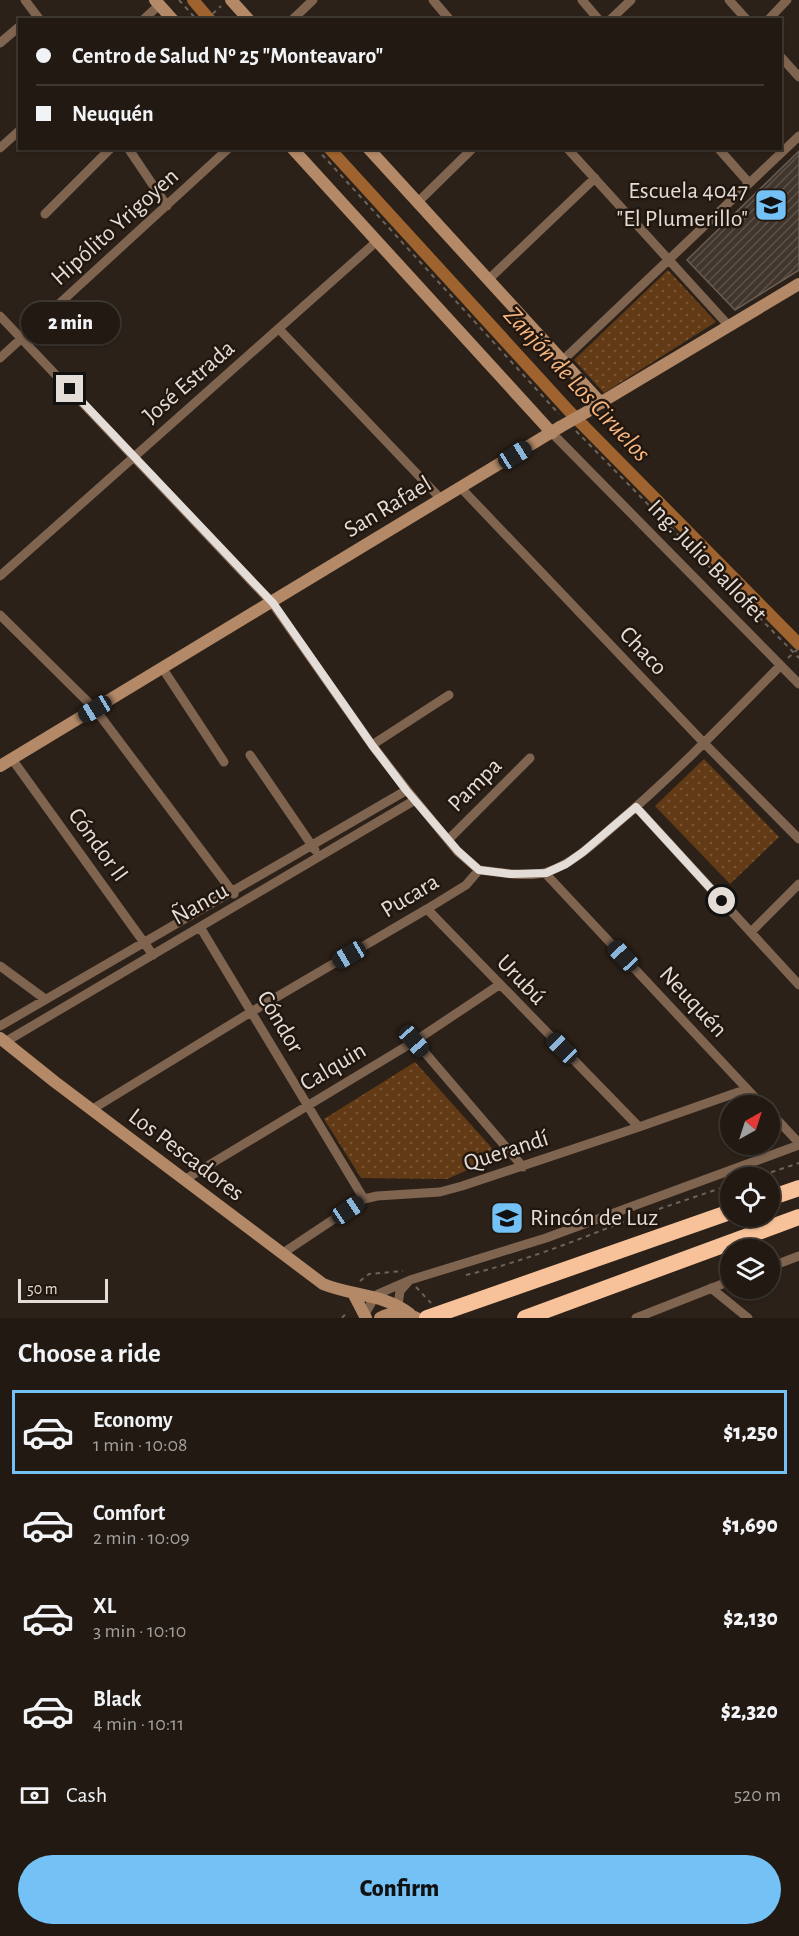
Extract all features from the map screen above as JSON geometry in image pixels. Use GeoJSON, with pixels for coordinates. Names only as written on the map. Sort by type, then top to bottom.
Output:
{"type":"FeatureCollection","features":[{"type":"Feature","properties":{"kind":"highway"},"geometry":{"type":"LineString","coordinates":[[780,1195],[799,1188]]}},
{"type":"Feature","properties":{"kind":"highway"},"geometry":{"type":"LineString","coordinates":[[427,1318],[720,1215]]}},
{"type":"Feature","properties":{"kind":"highway"},"geometry":{"type":"LineString","coordinates":[[525,1318],[799,1217]]}},
{"type":"Feature","properties":{"kind":"street"},"geometry":{"type":"LineString","coordinates":[[25,0],[37,16]]}},
{"type":"Feature","properties":{"kind":"street"},"geometry":{"type":"LineString","coordinates":[[231,0],[247,18]]}},
{"type":"Feature","properties":{"kind":"street"},"geometry":{"type":"LineString","coordinates":[[294,18],[313,0]]}},
{"type":"Feature","properties":{"kind":"street"},"geometry":{"type":"LineString","coordinates":[[433,0],[448,18]]}},
{"type":"Feature","properties":{"kind":"street"},"geometry":{"type":"LineString","coordinates":[[582,0],[597,18]]}},
{"type":"Feature","properties":{"kind":"street"},"geometry":{"type":"LineString","coordinates":[[612,18],[631,0]]}},
{"type":"Feature","properties":{"kind":"street"},"geometry":{"type":"LineString","coordinates":[[729,0],[745,18]]}},
{"type":"Feature","properties":{"kind":"street"},"geometry":{"type":"LineString","coordinates":[[770,18],[787,0]]}},
{"type":"Feature","properties":{"kind":"street"},"geometry":{"type":"LineString","coordinates":[[145,18],[157,3],[171,18]]}},
{"type":"Feature","properties":{"kind":"street"},"geometry":{"type":"LineString","coordinates":[[0,44],[18,28]]}},
{"type":"Feature","properties":{"kind":"street"},"geometry":{"type":"LineString","coordinates":[[782,58],[799,76]]}},
{"type":"Feature","properties":{"kind":"street"},"geometry":{"type":"LineString","coordinates":[[0,148],[18,132]]}},
{"type":"Feature","properties":{"kind":"street"},"geometry":{"type":"LineString","coordinates":[[562,361],[799,136]]}},
{"type":"Feature","properties":{"kind":"street"},"geometry":{"type":"LineString","coordinates":[[45,214],[109,150]]}},
{"type":"Feature","properties":{"kind":"street"},"geometry":{"type":"LineString","coordinates":[[129,150],[167,206]]}},
{"type":"Feature","properties":{"kind":"street","name":"Hipólito Yrigoyen"},"geometry":{"type":"LineString","coordinates":[[0,358],[227,150]]}},
{"type":"Feature","properties":{"kind":"street","name":"Ing. Julio Ballofet"},"geometry":{"type":"LineString","coordinates":[[294,150],[376,242],[560,425],[799,684]]}},
{"type":"Feature","properties":{"kind":"street"},"geometry":{"type":"LineString","coordinates":[[370,150],[562,361],[597,406]]}},
{"type":"Feature","properties":{"kind":"street"},"geometry":{"type":"LineString","coordinates":[[417,202],[471,150]]}},
{"type":"Feature","properties":{"kind":"street"},"geometry":{"type":"LineString","coordinates":[[569,150],[729,326]]}},
{"type":"Feature","properties":{"kind":"street"},"geometry":{"type":"LineString","coordinates":[[720,150],[749,183]]}},
{"type":"Feature","properties":{"kind":"street"},"geometry":{"type":"LineString","coordinates":[[489,279],[595,178]]}},
{"type":"Feature","properties":{"kind":"street","name":"José Estrada"},"geometry":{"type":"LineString","coordinates":[[0,576],[376,242]]}},
{"type":"Feature","properties":{"kind":"street","name":"San Rafael"},"geometry":{"type":"LineString","coordinates":[[0,766],[273,603],[560,425],[597,406],[799,284]]}},
{"type":"Feature","properties":{"kind":"street"},"geometry":{"type":"LineString","coordinates":[[0,316],[273,603],[406,790],[458,851],[479,870],[511,874],[546,873],[566,864],[636,807],[704,743],[780,666]]}},
{"type":"Feature","properties":{"kind":"street"},"geometry":{"type":"LineString","coordinates":[[279,329],[441,499]]}},
{"type":"Feature","properties":{"kind":"street","name":"Chaco"},"geometry":{"type":"LineString","coordinates":[[461,488],[704,743],[799,839]]}},
{"type":"Feature","properties":{"kind":"street"},"geometry":{"type":"LineString","coordinates":[[0,615],[95,709],[241,903]]}},
{"type":"Feature","properties":{"kind":"street"},"geometry":{"type":"LineString","coordinates":[[163,669],[224,762]]}},
{"type":"Feature","properties":{"kind":"street"},"geometry":{"type":"LineString","coordinates":[[372,745],[449,695]]}},
{"type":"Feature","properties":{"kind":"street"},"geometry":{"type":"LineString","coordinates":[[250,755],[319,857]]}},
{"type":"Feature","properties":{"kind":"street","name":"Pampa"},"geometry":{"type":"LineString","coordinates":[[448,840],[530,758]]}},
{"type":"Feature","properties":{"kind":"street","name":"Cóndor II"},"geometry":{"type":"LineString","coordinates":[[12,759],[153,955]]}},
{"type":"Feature","properties":{"kind":"street","name":"Ñancu"},"geometry":{"type":"LineString","coordinates":[[0,1026],[406,790]]}},
{"type":"Feature","properties":{"kind":"street","name":"Ñancu"},"geometry":{"type":"LineString","coordinates":[[2,1040],[153,955],[415,800]]}},
{"type":"Feature","properties":{"kind":"street"},"geometry":{"type":"LineString","coordinates":[[636,807],[799,985]]}},
{"type":"Feature","properties":{"kind":"street","name":"Pucara"},"geometry":{"type":"LineString","coordinates":[[91,1110],[466,885],[479,870]]}},
{"type":"Feature","properties":{"kind":"street","name":"Neuquén"},"geometry":{"type":"LineString","coordinates":[[546,873],[753,1095]]}},
{"type":"Feature","properties":{"kind":"street"},"geometry":{"type":"LineString","coordinates":[[751,932],[799,884]]}},
{"type":"Feature","properties":{"kind":"street","name":"Urubú"},"geometry":{"type":"LineString","coordinates":[[427,909],[639,1128]]}},
{"type":"Feature","properties":{"kind":"street","name":"Cóndor"},"geometry":{"type":"LineString","coordinates":[[200,927],[364,1199]]}},
{"type":"Feature","properties":{"kind":"street"},"geometry":{"type":"LineString","coordinates":[[0,966],[45,999]]}},
{"type":"Feature","properties":{"kind":"street","name":"Calquin"},"geometry":{"type":"LineString","coordinates":[[184,1180],[414,1041],[499,985]]}},
{"type":"Feature","properties":{"kind":"street","name":"Los Pescadores"},"geometry":{"type":"LineString","coordinates":[[2,1040],[91,1110],[323,1284],[398,1305],[413,1316]]}},
{"type":"Feature","properties":{"kind":"street"},"geometry":{"type":"LineString","coordinates":[[414,1041],[523,1167]]}},
{"type":"Feature","properties":{"kind":"street","name":"Querandí"},"geometry":{"type":"LineString","coordinates":[[283,1253],[364,1199],[440,1192],[523,1167],[747,1089]]}},
{"type":"Feature","properties":{"kind":"street"},"geometry":{"type":"LineString","coordinates":[[366,1316],[374,1298],[384,1290],[546,1238],[799,1144],[780,1123]]}},
{"type":"Feature","properties":{"kind":"street"},"geometry":{"type":"LineString","coordinates":[[780,1263],[799,1256]]}},
{"type":"Feature","properties":{"kind":"street"},"geometry":{"type":"LineString","coordinates":[[398,1305],[400,1291],[410,1280]]}},
{"type":"Feature","properties":{"kind":"street"},"geometry":{"type":"LineString","coordinates":[[636,1318],[720,1285]]}},
{"type":"Feature","properties":{"kind":"street"},"geometry":{"type":"LineString","coordinates":[[711,1288],[748,1318]]}},
{"type":"Feature","properties":{"kind":"street"},"geometry":{"type":"LineString","coordinates":[[353,1293],[366,1316]]}},
{"type":"Feature","properties":{"kind":"street"},"geometry":{"type":"LineString","coordinates":[[380,1318],[398,1312],[413,1316]]}},
{"type":"Feature","properties":{"kind":"path"},"geometry":{"type":"LineString","coordinates":[[179,0],[195,18]]}},
{"type":"Feature","properties":{"kind":"path"},"geometry":{"type":"LineString","coordinates":[[208,18],[216,11]]}},
{"type":"Feature","properties":{"kind":"path"},"geometry":{"type":"LineString","coordinates":[[318,150],[560,425],[799,658]]}},
{"type":"Feature","properties":{"kind":"path"},"geometry":{"type":"LineString","coordinates":[[794,652],[799,648]]}},
{"type":"Feature","properties":{"kind":"path"},"geometry":{"type":"LineString","coordinates":[[780,1169],[799,1163]]}},
{"type":"Feature","properties":{"kind":"shaded area"},"geometry":{"type":"Polygon","coordinates":[[[668,270],[716,322],[604,393],[574,360],[668,270]]]}},
{"type":"Feature","properties":{"kind":"shaded area"},"geometry":{"type":"Polygon","coordinates":[[[704,759],[779,837],[730,884],[655,806],[704,759]]]}},
{"type":"Feature","properties":{"kind":"shaded area"},"geometry":{"type":"Polygon","coordinates":[[[415,1062],[499,1156],[447,1179],[361,1178],[324,1119],[415,1062]]]}},
{"type":"Feature","properties":{"kind":"building","name":"Escuela 4047 \"El Plumerillo\""},"geometry":{"type":"Polygon","coordinates":[[[799,151],[799,270],[735,310],[687,260],[799,151]]]}},
{"type":"Feature","properties":{"kind":"waterway","name":"Zanjón de Los Ciruelos"},"geometry":{"type":"LineString","coordinates":[[193,0],[208,18]]}},
{"type":"Feature","properties":{"kind":"waterway","name":"Zanjón de Los Ciruelos"},"geometry":{"type":"LineString","coordinates":[[331,150],[570,412],[799,644]]}},
{"type":"Feature","properties":{"kind":"place","name":"Escuela 4047 \"El Plumerillo\""},"geometry":{"type":"Point","coordinates":[771,205]}},
{"type":"Feature","properties":{"kind":"place","name":"Rincón de Luz"},"geometry":{"type":"Point","coordinates":[507,1218]}},
{"type":"Feature","properties":{"kind":"route"},"geometry":{"type":"LineString","coordinates":[[70,389],[273,603],[406,790],[458,851],[479,870],[511,874],[546,873],[566,864],[583,852],[636,807],[722,901]]}}]}
